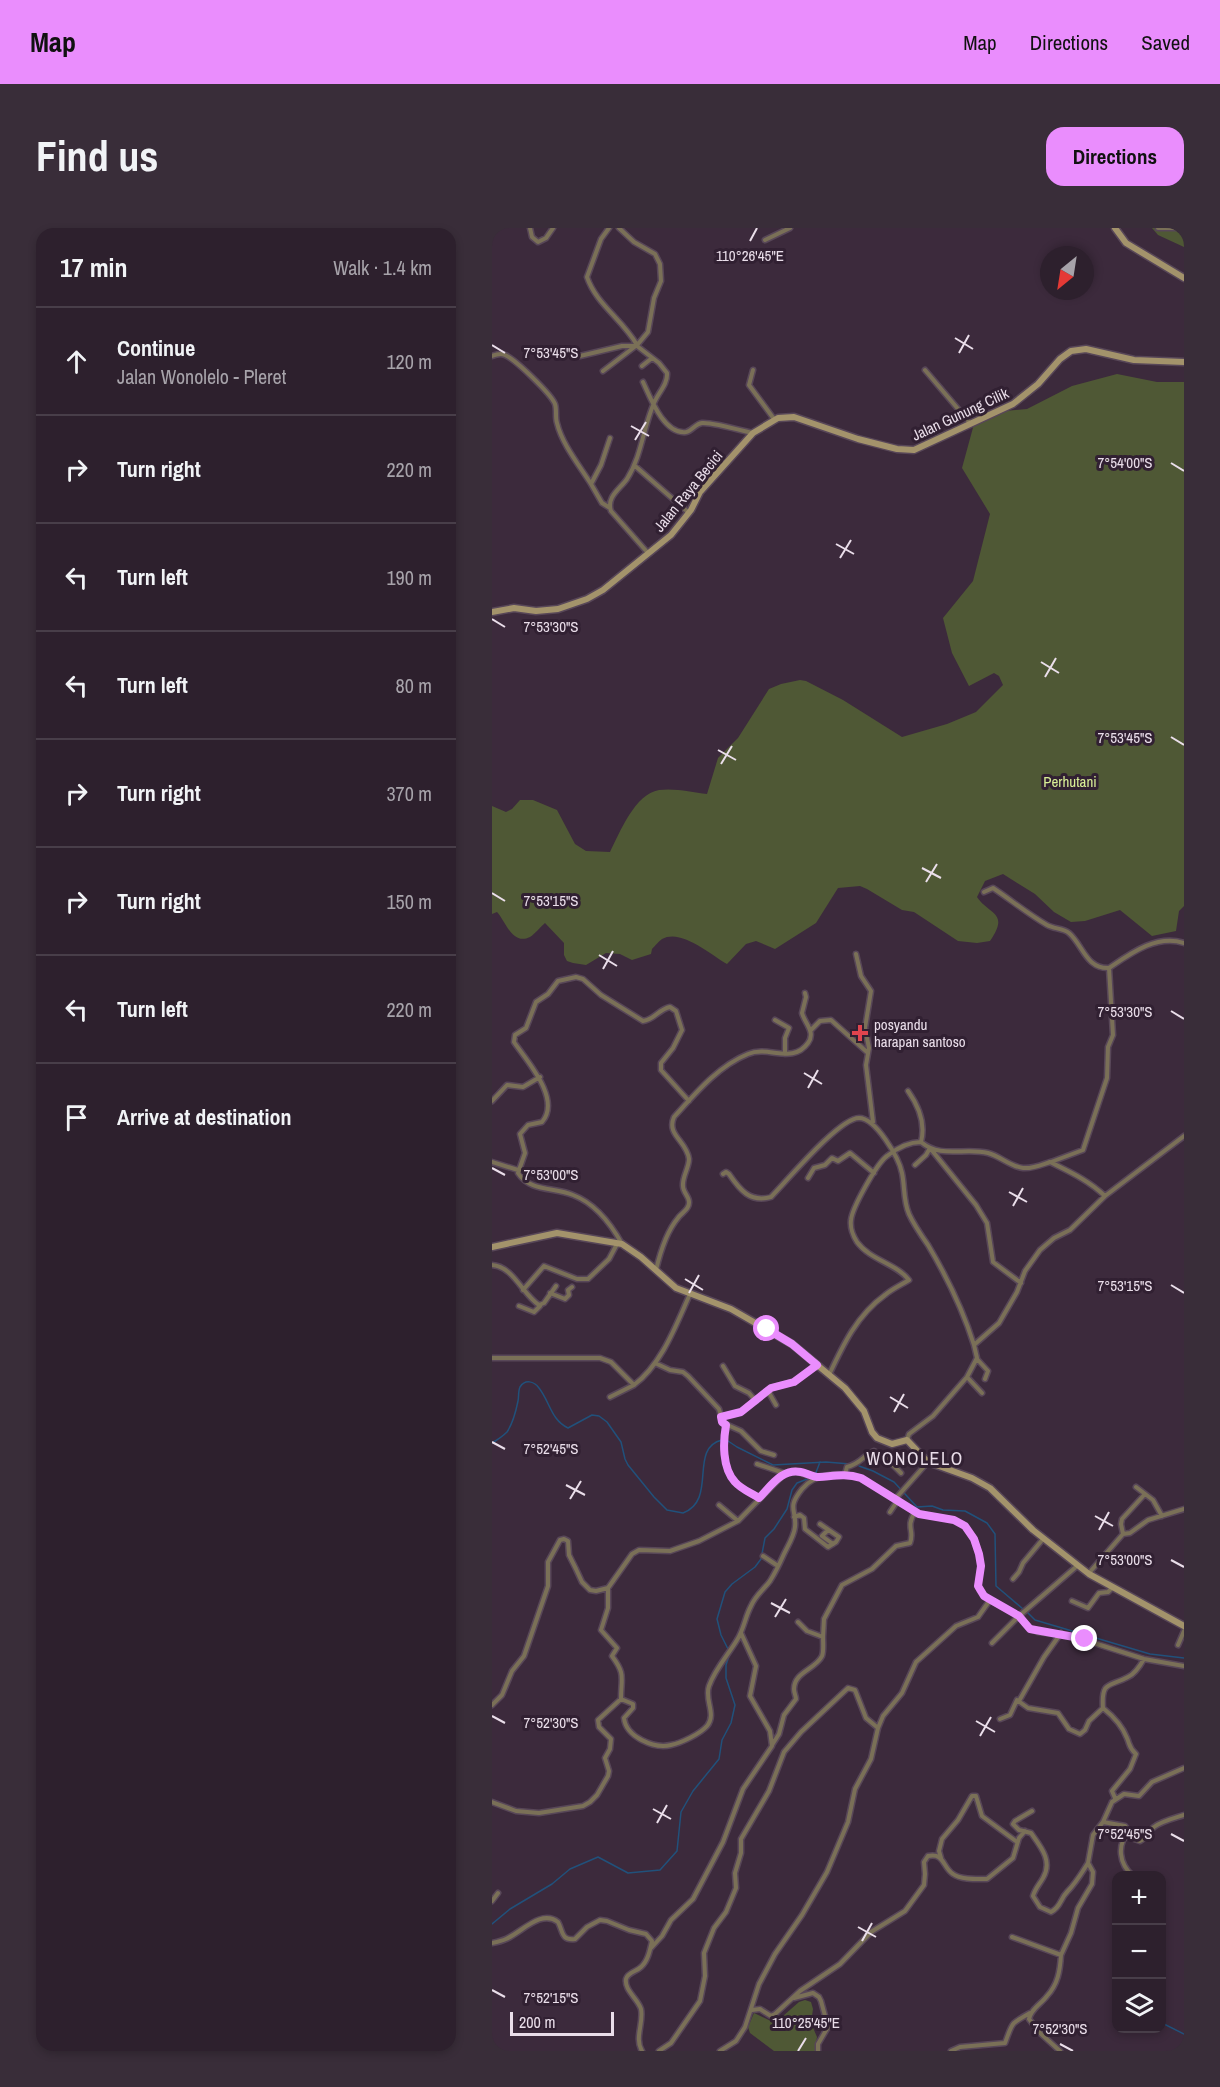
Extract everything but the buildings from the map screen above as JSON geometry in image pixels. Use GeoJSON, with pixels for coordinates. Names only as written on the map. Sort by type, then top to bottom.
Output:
{"type":"FeatureCollection","features":[{"type":"Feature","properties":{"kind":"main road"},"geometry":{"type":"LineString","coordinates":[[1115,228],[1126,243],[1184,278]]}},
{"type":"Feature","properties":{"kind":"main road","name":"Jalan Gunung Cilik"},"geometry":{"type":"LineString","coordinates":[[774,419],[786,416],[803,419],[841,435],[906,451],[921,448],[1020,399],[1038,384],[1060,358],[1071,351],[1086,349],[1134,360],[1184,362]]}},
{"type":"Feature","properties":{"kind":"main road","name":"Jalan Raya Becici"},"geometry":{"type":"LineString","coordinates":[[492,612],[514,608],[546,611],[558,609],[575,604],[603,590],[671,535],[700,492],[753,433],[774,419]]}},
{"type":"Feature","properties":{"kind":"main road"},"geometry":{"type":"LineString","coordinates":[[492,1247],[557,1233],[620,1244],[676,1288],[732,1309],[792,1344],[845,1388],[864,1411],[872,1432],[877,1438],[892,1444],[907,1440],[928,1462],[966,1475],[990,1488],[1043,1539],[1077,1566],[1112,1588],[1184,1626]]}},
{"type":"Feature","properties":{"kind":"street"},"geometry":{"type":"LineString","coordinates":[[530,228],[532,237],[538,242],[546,238],[553,228]]}},
{"type":"Feature","properties":{"kind":"street"},"geometry":{"type":"LineString","coordinates":[[609,228],[598,247],[587,276],[588,280],[594,292],[637,345],[665,369],[668,378],[653,404],[643,443],[634,465],[627,479],[612,496],[610,508]]}},
{"type":"Feature","properties":{"kind":"street"},"geometry":{"type":"LineString","coordinates":[[603,371],[637,345],[648,332],[654,298],[661,281],[660,264],[655,254],[634,242],[620,228]]}},
{"type":"Feature","properties":{"kind":"street"},"geometry":{"type":"LineString","coordinates":[[765,240],[790,228]]}},
{"type":"Feature","properties":{"kind":"street"},"geometry":{"type":"LineString","coordinates":[[1158,228],[1181,228]]}},
{"type":"Feature","properties":{"kind":"street"},"geometry":{"type":"LineString","coordinates":[[580,356],[622,346],[637,345]]}},
{"type":"Feature","properties":{"kind":"street"},"geometry":{"type":"LineString","coordinates":[[492,356],[502,354],[508,356],[533,377],[552,399],[562,434],[602,503],[610,508],[648,553]]}},
{"type":"Feature","properties":{"kind":"street"},"geometry":{"type":"LineString","coordinates":[[642,366],[652,358]]}},
{"type":"Feature","properties":{"kind":"street"},"geometry":{"type":"LineString","coordinates":[[753,370],[749,384],[774,419]]}},
{"type":"Feature","properties":{"kind":"street"},"geometry":{"type":"LineString","coordinates":[[926,370],[970,423]]}},
{"type":"Feature","properties":{"kind":"street"},"geometry":{"type":"LineString","coordinates":[[643,381],[653,404],[668,426],[679,432],[689,431],[703,423],[753,433]]}},
{"type":"Feature","properties":{"kind":"street"},"geometry":{"type":"LineString","coordinates":[[591,484],[601,465],[610,438]]}},
{"type":"Feature","properties":{"kind":"street"},"geometry":{"type":"LineString","coordinates":[[634,465],[688,513]]}},
{"type":"Feature","properties":{"kind":"street"},"geometry":{"type":"LineString","coordinates":[[984,891],[993,888],[1046,924],[1067,931],[1089,961],[1104,968],[1109,968],[1130,953],[1154,942],[1169,940],[1184,943]]}},
{"type":"Feature","properties":{"kind":"street"},"geometry":{"type":"LineString","coordinates":[[856,954],[861,975],[871,991],[865,1024],[868,1053],[866,1065],[873,1123],[892,1152],[902,1173],[907,1210],[949,1284],[977,1358],[988,1371],[985,1379]]}},
{"type":"Feature","properties":{"kind":"street"},"geometry":{"type":"LineString","coordinates":[[930,1148],[947,1152],[990,1154],[1020,1168],[1032,1168],[1083,1150],[1106,1084],[1108,1050],[1113,1035],[1109,968]]}},
{"type":"Feature","properties":{"kind":"street"},"geometry":{"type":"LineString","coordinates":[[523,1290],[544,1266],[577,1279],[588,1279],[609,1259],[620,1244],[615,1232],[584,1200],[557,1190],[529,1184],[520,1177],[518,1170],[525,1153],[520,1138],[521,1132],[528,1125],[542,1122],[547,1113],[544,1085],[514,1041],[515,1035],[526,1028],[536,1002],[548,994],[558,981],[580,978],[601,995],[643,1021],[667,1008],[676,1011],[682,1030],[673,1048],[661,1063],[661,1070],[688,1101]]}},
{"type":"Feature","properties":{"kind":"street"},"geometry":{"type":"LineString","coordinates":[[656,1270],[672,1226],[690,1201],[683,1186],[689,1160],[687,1151],[671,1126],[674,1117],[688,1101],[734,1060],[755,1052],[790,1055],[803,1049],[811,1038],[811,1030],[802,1013],[805,993]]}},
{"type":"Feature","properties":{"kind":"street"},"geometry":{"type":"LineString","coordinates":[[775,1020],[789,1028],[785,1038],[785,1054]]}},
{"type":"Feature","properties":{"kind":"street"},"geometry":{"type":"LineString","coordinates":[[811,1030],[820,1021],[831,1020],[868,1053]]}},
{"type":"Feature","properties":{"kind":"street"},"geometry":{"type":"LineString","coordinates":[[492,1101],[507,1085],[523,1087],[540,1077]]}},
{"type":"Feature","properties":{"kind":"street"},"geometry":{"type":"LineString","coordinates":[[908,1091],[919,1108],[921,1142]]}},
{"type":"Feature","properties":{"kind":"street"},"geometry":{"type":"LineString","coordinates":[[723,1173],[728,1173],[744,1194],[755,1198],[771,1197],[811,1153],[853,1119],[873,1123]]}},
{"type":"Feature","properties":{"kind":"street"},"geometry":{"type":"LineString","coordinates":[[974,1346],[999,1323],[1029,1265],[1040,1250],[1054,1238],[1070,1230],[1105,1196],[1184,1136]]}},
{"type":"Feature","properties":{"kind":"street"},"geometry":{"type":"LineString","coordinates":[[828,1375],[845,1342],[865,1312],[884,1295],[909,1280],[863,1249],[853,1233],[851,1222],[861,1195],[885,1157],[892,1152],[915,1142],[921,1142],[930,1148],[976,1204],[987,1223],[993,1262],[1021,1283]]}},
{"type":"Feature","properties":{"kind":"street"},"geometry":{"type":"LineString","coordinates":[[915,1165],[930,1148]]}},
{"type":"Feature","properties":{"kind":"street"},"geometry":{"type":"LineString","coordinates":[[808,1178],[814,1168],[825,1165],[832,1158],[841,1160],[849,1153],[874,1173]]}},
{"type":"Feature","properties":{"kind":"street"},"geometry":{"type":"LineString","coordinates":[[492,1162],[518,1170]]}},
{"type":"Feature","properties":{"kind":"street"},"geometry":{"type":"LineString","coordinates":[[1050,1162],[1077,1174],[1105,1196]]}},
{"type":"Feature","properties":{"kind":"street"},"geometry":{"type":"LineString","coordinates":[[492,1264],[510,1275],[537,1305],[541,1305]]}},
{"type":"Feature","properties":{"kind":"street"},"geometry":{"type":"LineString","coordinates":[[519,1306],[534,1312],[556,1286]]}},
{"type":"Feature","properties":{"kind":"street"},"geometry":{"type":"LineString","coordinates":[[550,1293],[565,1299],[569,1295],[568,1290],[572,1287]]}},
{"type":"Feature","properties":{"kind":"street"},"geometry":{"type":"LineString","coordinates":[[610,1397],[634,1385],[655,1363],[690,1294]]}},
{"type":"Feature","properties":{"kind":"street"},"geometry":{"type":"LineString","coordinates":[[492,1358],[600,1358],[610,1362],[634,1385]]}},
{"type":"Feature","properties":{"kind":"street"},"geometry":{"type":"LineString","coordinates":[[907,1440],[909,1434],[933,1416],[967,1377],[977,1358]]}},
{"type":"Feature","properties":{"kind":"street"},"geometry":{"type":"LineString","coordinates":[[655,1363],[669,1370],[683,1372],[719,1409],[722,1422],[741,1431],[761,1451],[774,1455]]}},
{"type":"Feature","properties":{"kind":"street"},"geometry":{"type":"LineString","coordinates":[[721,1417],[741,1412],[776,1386],[799,1379],[817,1365]]}},
{"type":"Feature","properties":{"kind":"street"},"geometry":{"type":"LineString","coordinates":[[723,1366],[735,1386],[749,1393],[756,1401]]}},
{"type":"Feature","properties":{"kind":"street"},"geometry":{"type":"LineString","coordinates":[[967,1377],[982,1393]]}},
{"type":"Feature","properties":{"kind":"street"},"geometry":{"type":"LineString","coordinates":[[768,1391],[776,1405]]}},
{"type":"Feature","properties":{"kind":"street"},"geometry":{"type":"LineString","coordinates":[[726,1425],[724,1446],[730,1474],[740,1486],[759,1498]]}},
{"type":"Feature","properties":{"kind":"street"},"geometry":{"type":"LineString","coordinates":[[845,1474],[847,1467],[856,1465],[874,1451],[886,1458],[901,1473]]}},
{"type":"Feature","properties":{"kind":"street"},"geometry":{"type":"LineString","coordinates":[[890,1512],[901,1492],[928,1462]]}},
{"type":"Feature","properties":{"kind":"street"},"geometry":{"type":"LineString","coordinates":[[757,1464],[784,1473],[795,1471],[815,1478],[845,1474],[861,1478],[915,1512],[954,1520],[970,1532],[981,1566],[978,1586],[980,1591],[990,1600],[1019,1616],[1030,1629],[1085,1639],[1144,1659],[1184,1666]]}},
{"type":"Feature","properties":{"kind":"street"},"geometry":{"type":"LineString","coordinates":[[492,1802],[516,1811],[539,1813],[583,1806],[590,1802],[603,1785],[609,1771],[605,1758],[610,1749],[611,1739],[599,1727],[598,1720],[621,1699],[623,1684],[620,1665],[612,1656],[617,1648],[602,1630],[608,1608],[608,1588],[632,1554],[639,1550],[670,1551],[699,1541],[738,1521],[784,1473]]}},
{"type":"Feature","properties":{"kind":"street"},"geometry":{"type":"LineString","coordinates":[[621,1699],[633,1704],[633,1708],[624,1718],[628,1730],[640,1739],[658,1744],[672,1745],[701,1731],[709,1723],[711,1718],[708,1688],[741,1633],[751,1606],[778,1566],[794,1533],[793,1504],[802,1489],[815,1478]]}},
{"type":"Feature","properties":{"kind":"street"},"geometry":{"type":"LineString","coordinates":[[1136,1487],[1158,1507],[1162,1516]]}},
{"type":"Feature","properties":{"kind":"street"},"geometry":{"type":"LineString","coordinates":[[1089,1574],[1123,1534],[1122,1519],[1145,1494]]}},
{"type":"Feature","properties":{"kind":"street"},"geometry":{"type":"LineString","coordinates":[[719,1505],[738,1521]]}},
{"type":"Feature","properties":{"kind":"street"},"geometry":{"type":"LineString","coordinates":[[1123,1534],[1130,1533],[1148,1521],[1184,1509]]}},
{"type":"Feature","properties":{"kind":"street"},"geometry":{"type":"LineString","coordinates":[[642,2051],[638,2042],[642,2017],[640,2007],[627,1986],[626,1980],[645,1962],[651,1947],[662,1936],[671,1920],[693,1899],[723,1842],[744,1789],[779,1734],[784,1716],[796,1699],[794,1690],[797,1681],[803,1672],[817,1663],[822,1656],[824,1619],[837,1592],[847,1580],[872,1569],[896,1546],[910,1543],[909,1521],[915,1512]]}},
{"type":"Feature","properties":{"kind":"street"},"geometry":{"type":"LineString","coordinates":[[794,1517],[800,1515],[804,1518],[805,1529],[828,1547],[839,1537],[820,1524]]}},
{"type":"Feature","properties":{"kind":"street"},"geometry":{"type":"LineString","coordinates":[[828,1530],[822,1536],[833,1544]]}},
{"type":"Feature","properties":{"kind":"street"},"geometry":{"type":"LineString","coordinates":[[492,1705],[502,1695],[512,1671],[524,1656],[548,1586],[548,1562],[557,1542],[562,1539],[568,1540],[569,1555],[582,1582],[590,1590],[608,1588]]}},
{"type":"Feature","properties":{"kind":"street"},"geometry":{"type":"LineString","coordinates":[[1013,1579],[1043,1539]]}},
{"type":"Feature","properties":{"kind":"street"},"geometry":{"type":"LineString","coordinates":[[763,1556],[778,1566]]}},
{"type":"Feature","properties":{"kind":"street"},"geometry":{"type":"LineString","coordinates":[[992,1643],[1019,1616],[1077,1566]]}},
{"type":"Feature","properties":{"kind":"street"},"geometry":{"type":"LineString","coordinates":[[1072,1601],[1088,1608],[1099,1593],[1108,1592],[1112,1588]]}},
{"type":"Feature","properties":{"kind":"street"},"geometry":{"type":"LineString","coordinates":[[720,2051],[736,2041],[745,2027],[759,1984],[775,1954],[821,1884],[837,1852],[848,1822],[855,1789],[871,1759],[878,1728],[887,1708],[902,1693],[916,1662],[956,1626],[978,1617],[990,1600]]}},
{"type":"Feature","properties":{"kind":"street"},"geometry":{"type":"LineString","coordinates":[[798,1622],[807,1631],[823,1637]]}},
{"type":"Feature","properties":{"kind":"street"},"geometry":{"type":"LineString","coordinates":[[1178,1645],[1184,1631]]}},
{"type":"Feature","properties":{"kind":"street"},"geometry":{"type":"LineString","coordinates":[[741,1633],[756,1666],[750,1696],[770,1731],[772,1746]]}},
{"type":"Feature","properties":{"kind":"street"},"geometry":{"type":"LineString","coordinates":[[1000,1719],[1010,1715],[1015,1702],[1019,1701],[1044,1657],[1061,1634]]}},
{"type":"Feature","properties":{"kind":"street"},"geometry":{"type":"LineString","coordinates":[[1115,1798],[1112,1791],[1130,1769],[1136,1754],[1130,1749],[1128,1739],[1116,1718],[1103,1707],[1102,1697],[1107,1687],[1129,1677],[1144,1659]]}},
{"type":"Feature","properties":{"kind":"street"},"geometry":{"type":"LineString","coordinates":[[659,2051],[671,2043],[700,2001],[705,1976],[704,1953],[715,1925],[726,1912],[736,1888],[735,1872],[741,1853],[741,1839],[769,1791],[786,1749],[848,1688],[855,1690],[867,1719],[878,1728]]}},
{"type":"Feature","properties":{"kind":"street"},"geometry":{"type":"LineString","coordinates":[[1019,1701],[1028,1708],[1058,1713],[1069,1729],[1080,1734],[1103,1707]]}},
{"type":"Feature","properties":{"kind":"street"},"geometry":{"type":"LineString","coordinates":[[1032,1811],[1013,1823],[1017,1829],[1031,1833],[1046,1857],[1048,1866],[1045,1875],[1033,1896],[1043,1909],[1051,1912],[1058,1908],[1064,1895],[1074,1886],[1088,1863],[1093,1835],[1103,1822],[1115,1798],[1124,1794],[1139,1796],[1152,1782],[1184,1768]]}},
{"type":"Feature","properties":{"kind":"street"},"geometry":{"type":"LineString","coordinates":[[1017,1842],[984,1819],[976,1796],[972,1796],[958,1820],[942,1839],[939,1851],[951,1874],[987,1879],[1013,1858],[1017,1842],[1024,1831]]}},
{"type":"Feature","properties":{"kind":"street"},"geometry":{"type":"LineString","coordinates":[[1103,1822],[1122,1825],[1130,1831],[1134,1839],[1143,1841],[1157,1825],[1184,1815]]}},
{"type":"Feature","properties":{"kind":"street"},"geometry":{"type":"LineString","coordinates":[[1128,1871],[1125,1868],[1120,1846],[1130,1831]]}},
{"type":"Feature","properties":{"kind":"street"},"geometry":{"type":"LineString","coordinates":[[751,2010],[757,2008],[771,2016],[801,1991],[840,1964],[871,1932],[905,1911],[924,1885],[925,1858],[932,1855],[941,1858]]}},
{"type":"Feature","properties":{"kind":"street"},"geometry":{"type":"LineString","coordinates":[[951,2051],[974,2045],[1006,2042],[1008,2029],[1013,2023],[1045,1999],[1059,1974],[1061,1955],[1071,1933],[1078,1908],[1092,1884],[1093,1872],[1088,1863]]}},
{"type":"Feature","properties":{"kind":"street"},"geometry":{"type":"LineString","coordinates":[[492,1901],[498,1893]]}},
{"type":"Feature","properties":{"kind":"street"},"geometry":{"type":"LineString","coordinates":[[492,1943],[506,1939],[537,1921],[552,1918],[558,1922],[563,1936],[568,1940],[575,1939],[594,1922],[607,1921],[628,1930],[646,1934],[650,1937],[651,1947]]}},
{"type":"Feature","properties":{"kind":"street"},"geometry":{"type":"LineString","coordinates":[[1012,1937],[1061,1955]]}},
{"type":"Feature","properties":{"kind":"street"},"geometry":{"type":"LineString","coordinates":[[791,1999],[813,1993],[819,1997],[828,2027],[818,2044],[818,2051]]}},
{"type":"Feature","properties":{"kind":"street"},"geometry":{"type":"LineString","coordinates":[[1030,2012],[1030,2022],[1060,2051]]}},
{"type":"Feature","properties":{"kind":"green space"},"geometry":{"type":"Polygon","coordinates":[[[1152,228],[1184,228],[1184,247],[1158,235],[1152,228]]]}},
{"type":"Feature","properties":{"kind":"green space","name":"Perhutani"},"geometry":{"type":"Polygon","coordinates":[[[1117,374],[1157,382],[1184,382],[1184,906],[1179,911],[1176,931],[1152,936],[1120,910],[1085,921],[1071,922],[1054,912],[1035,894],[1003,874],[985,881],[977,897],[998,919],[996,932],[990,941],[977,943],[958,941],[914,912],[902,910],[860,886],[838,888],[816,923],[775,949],[756,941],[746,944],[727,964],[704,949],[678,937],[662,939],[652,949],[651,954],[632,960],[620,954],[606,953],[586,965],[573,963],[567,961],[564,955],[564,943],[545,923],[530,937],[518,938],[510,931],[497,912],[492,914],[492,806],[506,812],[520,800],[533,800],[557,810],[575,844],[586,851],[610,852],[629,815],[650,793],[671,790],[707,794],[718,758],[738,738],[769,689],[781,684],[806,681],[843,700],[902,737],[947,724],[976,712],[1003,685],[999,676],[994,673],[969,686],[952,653],[943,618],[973,581],[990,514],[962,468],[974,424],[1005,411],[1027,409],[1072,386],[1117,374]]]}},
{"type":"Feature","properties":{"kind":"green space"},"geometry":{"type":"Polygon","coordinates":[[[805,2000],[811,2002],[813,2009],[811,2023],[817,2037],[815,2051],[774,2051],[750,2033],[748,2027],[754,2013],[775,2023],[799,2002],[805,2000]]]}},
{"type":"Feature","properties":{"kind":"waterway"},"geometry":{"type":"LineString","coordinates":[[492,1443],[507,1432],[513,1421],[520,1387],[524,1383],[532,1382],[543,1393],[551,1410],[562,1425],[568,1428],[592,1415],[599,1416],[607,1422],[621,1442],[628,1465],[654,1497],[667,1510],[683,1513],[693,1506],[699,1497],[706,1453],[712,1445],[722,1440]]}},
{"type":"Feature","properties":{"kind":"waterway"},"geometry":{"type":"LineString","coordinates":[[728,1441],[773,1465],[826,1462],[850,1464]]}},
{"type":"Feature","properties":{"kind":"waterway"},"geometry":{"type":"LineString","coordinates":[[815,1475],[820,1462]]}},
{"type":"Feature","properties":{"kind":"waterway"},"geometry":{"type":"LineString","coordinates":[[859,1466],[894,1482],[917,1507],[932,1506],[943,1510],[965,1511],[987,1523],[995,1534],[996,1586],[1023,1609]]}},
{"type":"Feature","properties":{"kind":"waterway"},"geometry":{"type":"LineString","coordinates":[[728,1649],[717,1619],[725,1592],[755,1567],[761,1559],[765,1538],[787,1509],[792,1490],[797,1483],[810,1478]]}},
{"type":"Feature","properties":{"kind":"waterway"},"geometry":{"type":"LineString","coordinates":[[1027,1612],[1035,1620],[1150,1654],[1184,1658]]}},
{"type":"Feature","properties":{"kind":"waterway"},"geometry":{"type":"LineString","coordinates":[[492,1924],[510,1909],[552,1884],[570,1869],[598,1857],[628,1873],[660,1870],[677,1851],[681,1812],[693,1791],[719,1759],[722,1740],[731,1723],[735,1705],[726,1678],[729,1656]]}},
{"type":"Feature","properties":{"kind":"waterway"},"geometry":{"type":"LineString","coordinates":[[1166,2025],[1184,2034]]}},
{"type":"Feature","properties":{"kind":"place","name":"posyandu harapan santoso"},"geometry":{"type":"Point","coordinates":[860,1033]}},
{"type":"Feature","properties":{"kind":"district","name":"WONOLELO"},"geometry":{"type":"Point","coordinates":[915,1458]}},
{"type":"Feature","properties":{"kind":"route"},"geometry":{"type":"LineString","coordinates":[[767,1329],[806,1354],[817,1365],[794,1382],[771,1388],[741,1412],[721,1417],[722,1422],[726,1425],[724,1446],[729,1470],[736,1483],[759,1498],[782,1474],[788,1472],[795,1471],[815,1478],[838,1474],[861,1478],[919,1514],[954,1520],[965,1526],[974,1539],[979,1554],[981,1566],[978,1586],[984,1596],[1019,1616],[1030,1629],[1085,1639]]}}]}
